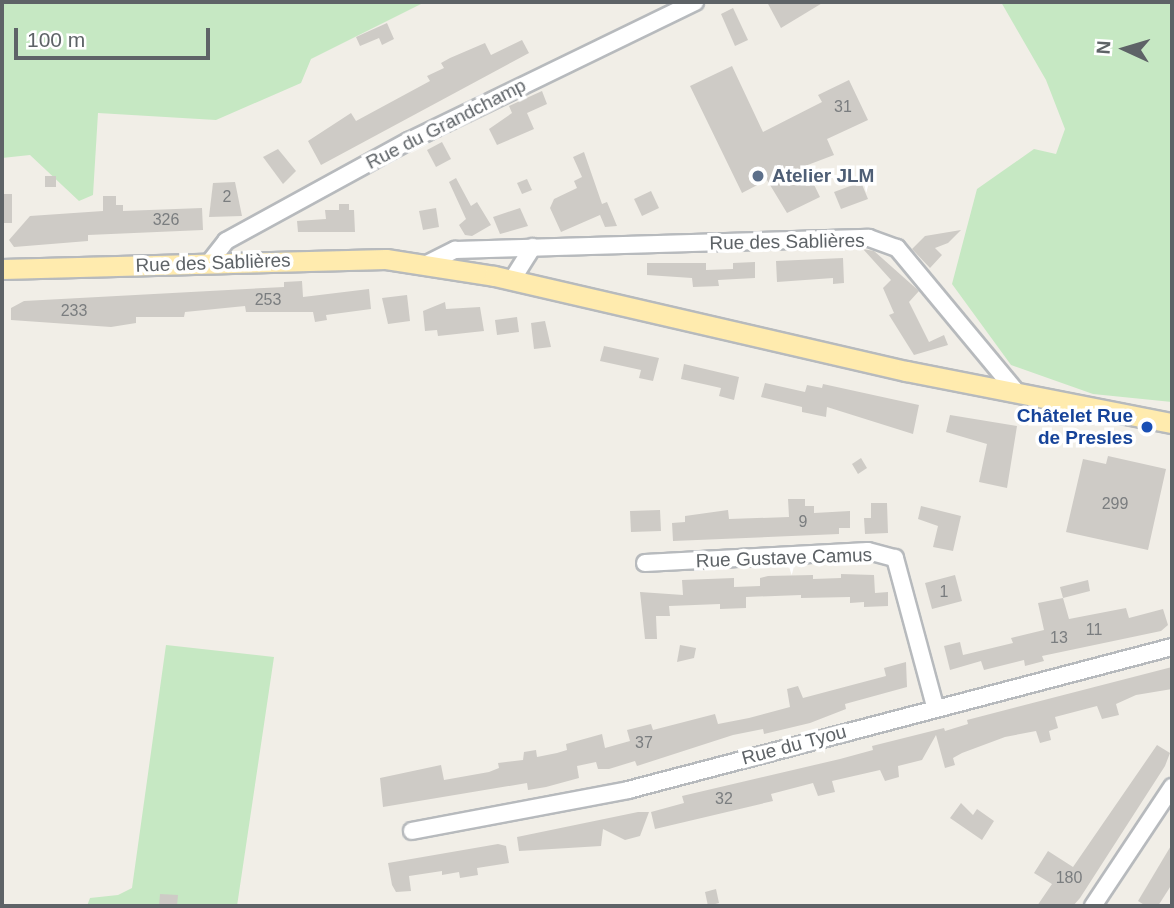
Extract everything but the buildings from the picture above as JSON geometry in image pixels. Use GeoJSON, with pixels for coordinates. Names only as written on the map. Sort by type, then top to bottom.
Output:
{"type":"FeatureCollection","features":[{"type":"Feature","properties":{"kind":"main road","name":"Rue des Sablières"},"geometry":{"type":"LineString","coordinates":[[2,269],[386,259],[512,280],[906,371],[1014,389],[1172,424]]}},
{"type":"Feature","properties":{"kind":"street","name":"Rue du Grandchamp"},"geometry":{"type":"LineString","coordinates":[[209,263],[226,241],[409,141],[695,2]]}},
{"type":"Feature","properties":{"kind":"street","name":"Rue des Sablières"},"geometry":{"type":"LineString","coordinates":[[425,265],[455,250],[869,238],[897,248],[1014,389]]}},
{"type":"Feature","properties":{"kind":"street"},"geometry":{"type":"LineString","coordinates":[[512,280],[533,247]]}},
{"type":"Feature","properties":{"kind":"street"},"geometry":{"type":"LineString","coordinates":[[488,275],[496,248]]}},
{"type":"Feature","properties":{"kind":"street"},"geometry":{"type":"LineString","coordinates":[[977,383],[991,359]]}},
{"type":"Feature","properties":{"kind":"street","name":"Rue Gustave Camus"},"geometry":{"type":"LineString","coordinates":[[645,563],[868,551],[895,558],[935,706]]}},
{"type":"Feature","properties":{"kind":"street","name":"Rue du Tyou"},"geometry":{"type":"LineString","coordinates":[[412,831],[628,790],[935,706],[1172,647]]}},
{"type":"Feature","properties":{"kind":"street"},"geometry":{"type":"LineString","coordinates":[[1093,906],[1172,787]]}},
{"type":"Feature","properties":{"kind":"green space"},"geometry":{"type":"Polygon","coordinates":[[[2,2],[425,2],[311,59],[301,83],[216,120],[98,113],[93,195],[79,201],[30,155],[2,158],[2,2]]]}},
{"type":"Feature","properties":{"kind":"green space"},"geometry":{"type":"Polygon","coordinates":[[[1001,2],[1172,2],[1172,402],[1093,394],[1011,365],[952,284],[977,189],[1034,149],[1056,154],[1065,129],[1046,80],[1001,2]]]}},
{"type":"Feature","properties":{"kind":"green space"},"geometry":{"type":"Polygon","coordinates":[[[166,645],[274,657],[237,906],[87,906],[90,898],[118,895],[132,888],[166,645]]]}},
{"type":"Feature","properties":{"kind":"place","name":"Atelier JLM"},"geometry":{"type":"Point","coordinates":[758,176]}},
{"type":"Feature","properties":{"kind":"place","name":"Châtelet Rue de Presles"},"geometry":{"type":"Point","coordinates":[1147,427]}}]}
